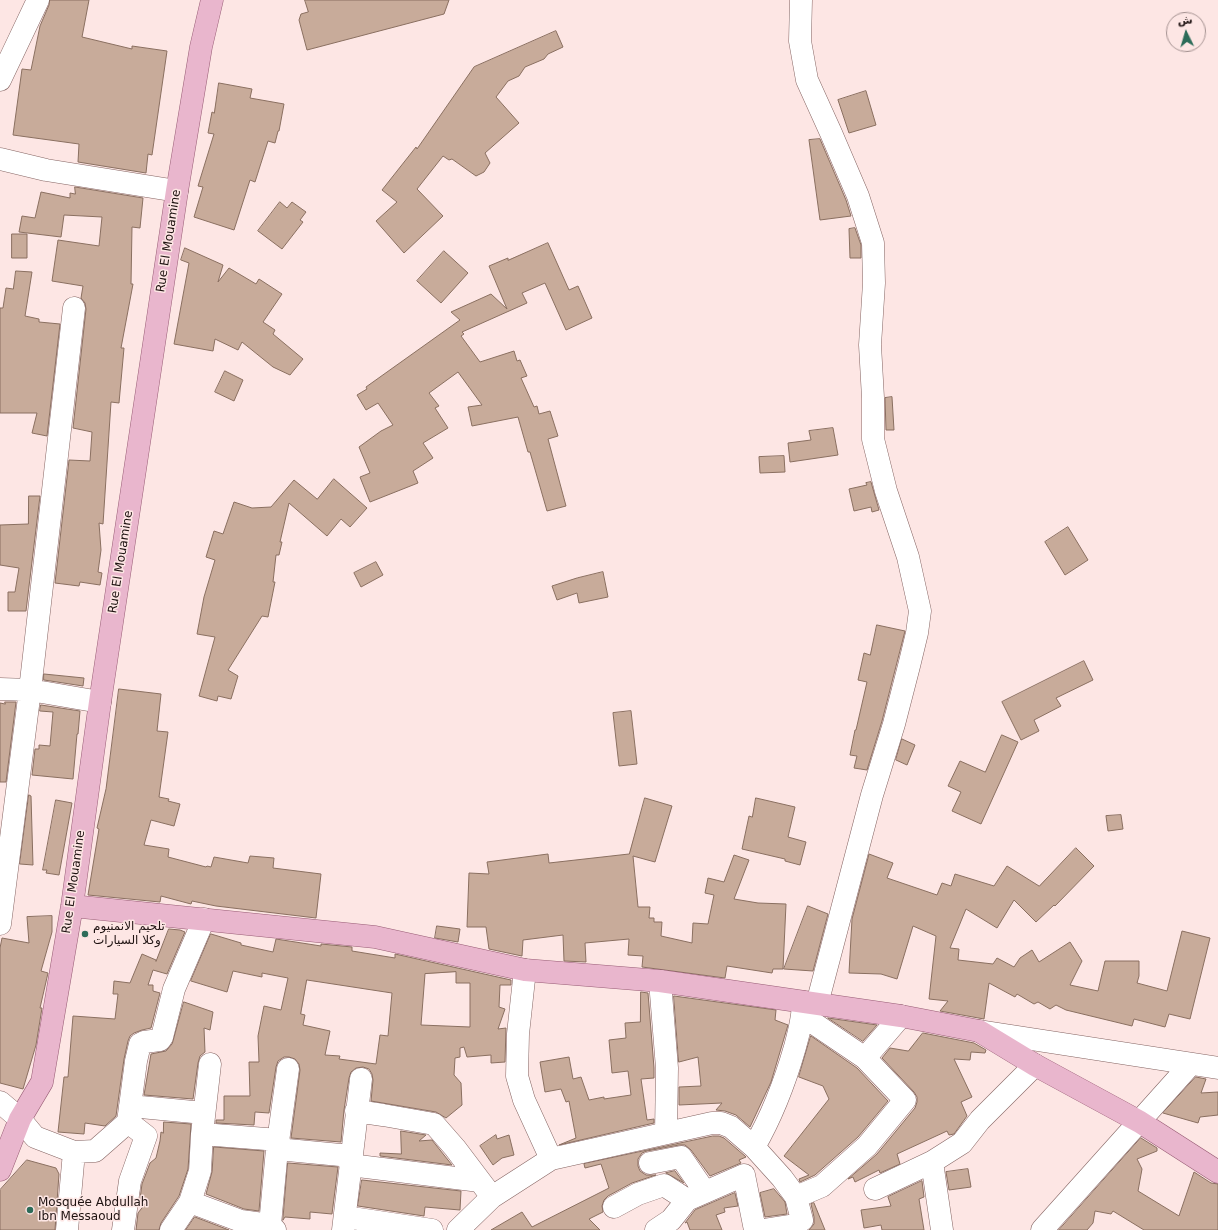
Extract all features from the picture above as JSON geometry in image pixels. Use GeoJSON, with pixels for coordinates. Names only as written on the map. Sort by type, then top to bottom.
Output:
{"type":"FeatureCollection","features":[{"type":"Feature","properties":{"kind":"main road","name":"Rue El Mouamine"},"geometry":{"type":"LineString","coordinates":[[20,1119],[42,1082],[72,906],[100,702],[177,191],[201,47],[212,0]]}},
{"type":"Feature","properties":{"kind":"main road"},"geometry":{"type":"LineString","coordinates":[[72,906],[375,937],[524,970],[660,981],[808,1007],[901,1016],[979,1031],[1034,1065],[1140,1122],[1218,1172]]}},
{"type":"Feature","properties":{"kind":"main road"},"geometry":{"type":"LineString","coordinates":[[0,1142],[20,1119]]}},
{"type":"Feature","properties":{"kind":"main road"},"geometry":{"type":"LineString","coordinates":[[0,1170],[20,1119]]}},
{"type":"Feature","properties":{"kind":"street"},"geometry":{"type":"LineString","coordinates":[[754,1147],[769,1122],[789,1067],[808,1007],[894,724],[918,633],[920,611],[908,557],[886,491],[873,439],[873,398],[870,345],[874,283],[873,243],[858,196],[832,133],[806,80],[800,41],[801,0]]}},
{"type":"Feature","properties":{"kind":"street"},"geometry":{"type":"LineString","coordinates":[[0,80],[34,1]]}},
{"type":"Feature","properties":{"kind":"street"},"geometry":{"type":"LineString","coordinates":[[0,159],[46,170],[177,191]]}},
{"type":"Feature","properties":{"kind":"street"},"geometry":{"type":"LineString","coordinates":[[0,924],[30,690],[74,308]]}},
{"type":"Feature","properties":{"kind":"street"},"geometry":{"type":"LineString","coordinates":[[0,689],[30,690],[100,702]]}},
{"type":"Feature","properties":{"kind":"street"},"geometry":{"type":"LineString","coordinates":[[0,1102],[20,1119],[35,1137],[74,1152],[95,1151],[129,1114],[140,1044],[160,1040],[162,1037],[174,989],[204,919]]}},
{"type":"Feature","properties":{"kind":"street"},"geometry":{"type":"LineString","coordinates":[[524,970],[518,1034],[517,1076],[524,1100],[552,1159]]}},
{"type":"Feature","properties":{"kind":"street"},"geometry":{"type":"LineString","coordinates":[[660,981],[667,1068],[666,1133]]}},
{"type":"Feature","properties":{"kind":"street"},"geometry":{"type":"LineString","coordinates":[[796,1197],[822,1186],[867,1146],[905,1100],[865,1058],[808,1007]]}},
{"type":"Feature","properties":{"kind":"street"},"geometry":{"type":"LineString","coordinates":[[865,1058],[901,1016]]}},
{"type":"Feature","properties":{"kind":"street"},"geometry":{"type":"LineString","coordinates":[[979,1031],[1190,1065],[1218,1068]]}},
{"type":"Feature","properties":{"kind":"street"},"geometry":{"type":"LineString","coordinates":[[172,1230],[190,1202],[200,1171],[203,1123],[210,1064]]}},
{"type":"Feature","properties":{"kind":"street"},"geometry":{"type":"LineString","coordinates":[[875,1189],[932,1162],[962,1143],[980,1120],[1034,1065]]}},
{"type":"Feature","properties":{"kind":"street"},"geometry":{"type":"LineString","coordinates":[[1042,1230],[1190,1065]]}},
{"type":"Feature","properties":{"kind":"street"},"geometry":{"type":"LineString","coordinates":[[190,1202],[238,1226],[272,1227],[278,1145],[288,1069]]}},
{"type":"Feature","properties":{"kind":"street"},"geometry":{"type":"LineString","coordinates":[[361,1080],[356,1111],[344,1224],[432,1230]]}},
{"type":"Feature","properties":{"kind":"street"},"geometry":{"type":"LineString","coordinates":[[356,1111],[434,1124],[451,1143],[486,1189]]}},
{"type":"Feature","properties":{"kind":"street"},"geometry":{"type":"LineString","coordinates":[[129,1114],[203,1123],[278,1145],[486,1189]]}},
{"type":"Feature","properties":{"kind":"street"},"geometry":{"type":"LineString","coordinates":[[123,1230],[130,1180],[146,1136],[129,1114]]}},
{"type":"Feature","properties":{"kind":"street"},"geometry":{"type":"LineString","coordinates":[[458,1230],[486,1189],[552,1159],[712,1123],[721,1123],[731,1127],[754,1147],[782,1178],[796,1197],[802,1220],[795,1225],[763,1230]]}},
{"type":"Feature","properties":{"kind":"street"},"geometry":{"type":"LineString","coordinates":[[67,1230],[74,1152]]}},
{"type":"Feature","properties":{"kind":"street"},"geometry":{"type":"LineString","coordinates":[[650,1163],[681,1157],[696,1196]]}},
{"type":"Feature","properties":{"kind":"street"},"geometry":{"type":"LineString","coordinates":[[932,1162],[942,1230]]}},
{"type":"Feature","properties":{"kind":"street"},"geometry":{"type":"LineString","coordinates":[[656,1230],[671,1220],[696,1196],[744,1176],[755,1230]]}},
{"type":"Feature","properties":{"kind":"street"},"geometry":{"type":"LineString","coordinates":[[614,1207],[638,1194],[664,1185],[696,1196]]}},
{"type":"Feature","properties":{"kind":"building"},"geometry":{"type":"Polygon","coordinates":[[[50,0],[89,0],[82,37],[132,49],[132,46],[167,51],[152,155],[148,154],[146,173],[78,162],[79,144],[13,135],[22,69],[31,70],[40,26],[50,0]]]}},
{"type":"Feature","properties":{"kind":"building"},"geometry":{"type":"Polygon","coordinates":[[[305,0],[449,0],[444,14],[307,50],[299,20],[301,14],[308,12],[305,0]]]}},
{"type":"Feature","properties":{"kind":"building"},"geometry":{"type":"Polygon","coordinates":[[[556,31],[563,47],[548,54],[544,59],[525,67],[519,76],[508,81],[496,97],[519,123],[485,153],[490,163],[484,172],[476,176],[452,159],[449,160],[443,156],[417,189],[443,216],[404,253],[376,221],[397,202],[382,190],[416,147],[417,149],[474,67],[556,31]]]}},
{"type":"Feature","properties":{"kind":"building"},"geometry":{"type":"Polygon","coordinates":[[[219,83],[252,89],[250,98],[284,104],[275,143],[268,141],[255,182],[250,180],[234,230],[194,217],[203,187],[198,186],[214,134],[208,133],[212,112],[214,113],[219,83]]]}},
{"type":"Feature","properties":{"kind":"building"},"geometry":{"type":"Polygon","coordinates":[[[866,91],[876,125],[849,133],[838,100],[866,91]]]}},
{"type":"Feature","properties":{"kind":"building"},"geometry":{"type":"Polygon","coordinates":[[[820,139],[846,200],[851,216],[820,220],[809,140],[820,139]]]}},
{"type":"Feature","properties":{"kind":"building"},"geometry":{"type":"Polygon","coordinates":[[[75,187],[143,198],[140,228],[132,227],[131,284],[133,284],[121,348],[124,348],[119,403],[111,402],[103,524],[99,523],[101,550],[98,572],[102,573],[100,585],[80,582],[79,586],[55,583],[69,460],[90,461],[92,432],[73,428],[86,309],[85,303],[81,298],[83,286],[52,281],[58,240],[99,246],[102,217],[64,215],[61,237],[19,232],[22,216],[35,218],[41,192],[70,198],[70,193],[75,194],[75,187]]]}},
{"type":"Feature","properties":{"kind":"building"},"geometry":{"type":"Polygon","coordinates":[[[280,202],[287,208],[292,202],[306,212],[300,220],[303,222],[282,249],[258,231],[280,202]]]}},
{"type":"Feature","properties":{"kind":"building"},"geometry":{"type":"Polygon","coordinates":[[[855,228],[861,245],[861,258],[850,258],[849,229],[855,228]]]}},
{"type":"Feature","properties":{"kind":"building"},"geometry":{"type":"Polygon","coordinates":[[[12,234],[27,234],[27,258],[12,258],[12,234]]]}},
{"type":"Feature","properties":{"kind":"building"},"geometry":{"type":"Polygon","coordinates":[[[548,243],[569,290],[578,286],[592,318],[566,330],[545,283],[522,293],[527,303],[462,332],[464,334],[461,336],[480,362],[514,351],[517,361],[520,360],[527,376],[521,378],[534,407],[537,406],[539,414],[550,411],[558,436],[548,439],[566,506],[547,511],[518,417],[472,426],[468,407],[482,405],[458,372],[429,393],[439,406],[435,408],[448,428],[423,443],[433,458],[413,471],[418,483],[370,502],[360,477],[370,473],[359,447],[381,431],[393,425],[378,403],[366,410],[357,395],[460,320],[451,312],[491,294],[507,309],[489,266],[508,258],[508,260],[548,243]]]}},
{"type":"Feature","properties":{"kind":"building"},"geometry":{"type":"Polygon","coordinates":[[[185,248],[223,265],[218,282],[229,268],[256,284],[259,279],[282,294],[263,322],[275,330],[273,334],[303,359],[290,375],[273,367],[242,342],[238,350],[215,339],[213,351],[174,344],[189,263],[181,260],[185,248]]]}},
{"type":"Feature","properties":{"kind":"building"},"geometry":{"type":"Polygon","coordinates":[[[444,251],[468,273],[441,303],[417,281],[444,251]]]}},
{"type":"Feature","properties":{"kind":"building"},"geometry":{"type":"Polygon","coordinates":[[[16,271],[32,272],[25,316],[39,319],[39,322],[60,324],[47,436],[32,433],[37,413],[0,413],[0,308],[3,308],[6,288],[13,289],[16,271]]]}},
{"type":"Feature","properties":{"kind":"building"},"geometry":{"type":"Polygon","coordinates":[[[225,371],[243,380],[234,401],[215,392],[225,371]]]}},
{"type":"Feature","properties":{"kind":"building"},"geometry":{"type":"Polygon","coordinates":[[[892,397],[894,430],[886,430],[885,398],[892,397]]]}},
{"type":"Feature","properties":{"kind":"building"},"geometry":{"type":"Polygon","coordinates":[[[833,428],[838,455],[790,462],[788,443],[811,440],[809,431],[833,428]]]}},
{"type":"Feature","properties":{"kind":"building"},"geometry":{"type":"Polygon","coordinates":[[[784,456],[785,472],[760,473],[759,457],[784,456]]]}},
{"type":"Feature","properties":{"kind":"building"},"geometry":{"type":"Polygon","coordinates":[[[334,479],[367,508],[350,527],[341,519],[327,536],[289,503],[280,542],[282,542],[279,555],[276,555],[273,582],[275,582],[268,617],[262,616],[228,670],[238,676],[231,699],[218,696],[217,701],[199,696],[215,637],[197,634],[204,597],[215,560],[206,557],[214,531],[223,534],[234,502],[252,508],[271,507],[294,480],[317,499],[334,479]]]}},
{"type":"Feature","properties":{"kind":"building"},"geometry":{"type":"Polygon","coordinates":[[[871,482],[879,510],[872,512],[871,507],[854,511],[849,489],[867,485],[866,483],[871,482]]]}},
{"type":"Feature","properties":{"kind":"building"},"geometry":{"type":"Polygon","coordinates":[[[29,496],[40,496],[26,611],[8,611],[8,592],[15,592],[19,568],[0,565],[0,525],[28,524],[29,496]]]}},
{"type":"Feature","properties":{"kind":"building"},"geometry":{"type":"Polygon","coordinates":[[[1068,527],[1088,560],[1065,575],[1045,542],[1068,527]]]}},
{"type":"Feature","properties":{"kind":"building"},"geometry":{"type":"Polygon","coordinates":[[[376,562],[383,575],[361,587],[354,573],[376,562]]]}},
{"type":"Feature","properties":{"kind":"building"},"geometry":{"type":"Polygon","coordinates":[[[603,572],[608,597],[579,603],[577,593],[557,600],[552,586],[603,572]]]}},
{"type":"Feature","properties":{"kind":"building"},"geometry":{"type":"Polygon","coordinates":[[[877,625],[905,631],[882,721],[867,770],[854,768],[857,756],[850,755],[867,682],[858,680],[864,653],[870,655],[877,625]]]}},
{"type":"Feature","properties":{"kind":"building"},"geometry":{"type":"Polygon","coordinates":[[[1084,661],[1093,680],[1056,698],[1061,706],[1034,720],[1039,731],[1021,740],[1002,702],[1084,661]]]}},
{"type":"Feature","properties":{"kind":"building"},"geometry":{"type":"Polygon","coordinates":[[[44,674],[84,678],[83,686],[44,680],[44,674]]]}},
{"type":"Feature","properties":{"kind":"building"},"geometry":{"type":"Polygon","coordinates":[[[119,689],[161,694],[157,731],[168,732],[159,797],[169,799],[168,801],[180,804],[174,826],[151,820],[144,845],[169,849],[168,857],[206,867],[211,867],[214,857],[248,863],[250,856],[274,858],[273,868],[321,874],[316,918],[216,906],[192,901],[191,904],[161,896],[160,902],[88,895],[99,829],[97,828],[106,789],[119,689]]]}},
{"type":"Feature","properties":{"kind":"building"},"geometry":{"type":"Polygon","coordinates":[[[5,702],[16,702],[6,782],[0,782],[0,703],[5,704],[5,702]]]}},
{"type":"Feature","properties":{"kind":"building"},"geometry":{"type":"Polygon","coordinates":[[[41,705],[80,711],[73,779],[32,775],[35,749],[39,749],[39,745],[50,746],[53,712],[40,711],[41,705]]]}},
{"type":"Feature","properties":{"kind":"building"},"geometry":{"type":"Polygon","coordinates":[[[631,711],[637,764],[619,766],[613,713],[631,711]]]}},
{"type":"Feature","properties":{"kind":"building"},"geometry":{"type":"Polygon","coordinates":[[[1002,735],[1018,742],[981,824],[952,811],[961,792],[948,786],[960,761],[985,772],[1002,735]]]}},
{"type":"Feature","properties":{"kind":"building"},"geometry":{"type":"Polygon","coordinates":[[[902,739],[915,745],[907,765],[896,760],[902,739]]]}},
{"type":"Feature","properties":{"kind":"building"},"geometry":{"type":"Polygon","coordinates":[[[29,795],[31,796],[33,865],[20,864],[29,795]]]}},
{"type":"Feature","properties":{"kind":"building"},"geometry":{"type":"Polygon","coordinates":[[[645,798],[672,806],[655,862],[633,856],[638,907],[650,907],[649,918],[654,918],[654,922],[662,922],[661,936],[692,943],[693,923],[708,924],[714,895],[705,893],[708,878],[724,882],[734,855],[749,860],[734,899],[758,903],[786,904],[783,969],[773,969],[772,973],[727,966],[725,978],[642,967],[643,956],[628,955],[629,939],[585,943],[586,962],[564,961],[563,935],[523,940],[522,956],[489,949],[486,927],[467,927],[469,873],[489,874],[487,862],[548,854],[549,863],[629,854],[645,798]]]}},
{"type":"Feature","properties":{"kind":"building"},"geometry":{"type":"Polygon","coordinates":[[[756,798],[795,807],[788,837],[806,842],[800,865],[785,861],[785,859],[742,849],[749,816],[752,817],[756,798]]]}},
{"type":"Feature","properties":{"kind":"building"},"geometry":{"type":"Polygon","coordinates":[[[56,800],[72,803],[59,875],[46,873],[47,870],[43,870],[56,800]]]}},
{"type":"Feature","properties":{"kind":"building"},"geometry":{"type":"Polygon","coordinates":[[[1121,815],[1123,829],[1108,831],[1106,816],[1121,815]]]}},
{"type":"Feature","properties":{"kind":"building"},"geometry":{"type":"Polygon","coordinates":[[[1076,848],[1094,866],[1055,906],[1054,905],[1036,922],[1014,900],[997,928],[966,909],[950,948],[959,949],[958,960],[993,964],[997,958],[1014,967],[1020,958],[1032,950],[1039,962],[1070,942],[1082,961],[1070,985],[1098,991],[1105,961],[1139,961],[1139,976],[1137,983],[1167,991],[1182,931],[1210,938],[1190,1019],[1169,1014],[1165,1027],[1134,1019],[1132,1026],[1066,1010],[1056,1005],[1050,1009],[1038,1002],[1034,1004],[1017,994],[1015,997],[989,983],[984,1019],[940,1011],[948,1001],[929,999],[936,936],[913,926],[897,979],[881,974],[849,973],[852,919],[869,854],[893,863],[887,878],[937,895],[942,883],[951,886],[955,874],[994,886],[1007,866],[1039,886],[1076,848]]]}},
{"type":"Feature","properties":{"kind":"building"},"geometry":{"type":"Polygon","coordinates":[[[808,906],[828,914],[813,971],[784,969],[808,906]]]}},
{"type":"Feature","properties":{"kind":"building"},"geometry":{"type":"Polygon","coordinates":[[[52,916],[52,932],[41,971],[48,973],[40,1008],[42,1008],[36,1045],[23,1089],[0,1083],[0,948],[2,938],[29,943],[27,917],[52,916]]]}},
{"type":"Feature","properties":{"kind":"building"},"geometry":{"type":"Polygon","coordinates":[[[437,926],[460,929],[458,942],[435,938],[437,926]]]}},
{"type":"Feature","properties":{"kind":"building"},"geometry":{"type":"Polygon","coordinates":[[[169,929],[185,932],[167,974],[153,970],[148,985],[153,985],[153,991],[160,993],[151,1028],[134,1033],[130,1036],[128,1041],[116,1116],[105,1126],[85,1123],[84,1134],[58,1132],[64,1077],[68,1077],[73,1016],[115,1019],[118,994],[113,994],[114,981],[130,983],[142,954],[156,961],[169,929]]]}},
{"type":"Feature","properties":{"kind":"building"},"geometry":{"type":"Polygon","coordinates":[[[211,934],[241,943],[241,945],[273,952],[276,939],[321,946],[321,944],[352,947],[352,951],[395,958],[395,954],[511,980],[511,985],[500,985],[499,1007],[505,1009],[498,1029],[506,1028],[505,1062],[491,1063],[491,1055],[467,1057],[464,1047],[460,1048],[460,1057],[455,1058],[454,1075],[461,1083],[462,1105],[446,1118],[436,1112],[371,1101],[373,1080],[372,1074],[369,1069],[363,1067],[356,1068],[351,1072],[349,1078],[341,1142],[291,1138],[300,1070],[299,1064],[295,1059],[284,1057],[278,1061],[276,1067],[269,1113],[255,1112],[254,1125],[216,1123],[216,1120],[224,1120],[224,1096],[250,1096],[249,1062],[259,1062],[258,1036],[264,1006],[281,1010],[288,978],[262,973],[262,977],[233,971],[227,992],[191,981],[211,934]],[[456,972],[425,974],[421,1025],[470,1027],[470,983],[456,983],[456,972]],[[307,980],[301,1014],[305,1015],[303,1025],[330,1031],[325,1055],[340,1056],[339,1059],[376,1064],[380,1035],[388,1036],[392,993],[307,980]]]}},
{"type":"Feature","properties":{"kind":"building"},"geometry":{"type":"Polygon","coordinates":[[[641,992],[648,993],[654,1078],[641,1079],[647,1120],[654,1119],[654,1123],[559,1145],[576,1138],[569,1101],[566,1102],[561,1089],[545,1092],[540,1062],[569,1057],[573,1079],[581,1077],[589,1100],[604,1097],[604,1099],[631,1095],[628,1071],[612,1073],[609,1040],[626,1038],[625,1023],[640,1022],[641,992]]]}},
{"type":"Feature","properties":{"kind":"building"},"geometry":{"type":"Polygon","coordinates":[[[674,996],[776,1010],[775,1020],[788,1025],[771,1082],[750,1127],[736,1115],[725,1111],[716,1110],[722,1103],[679,1105],[679,1087],[701,1086],[698,1057],[679,1062],[674,996]]]}},
{"type":"Feature","properties":{"kind":"building"},"geometry":{"type":"Polygon","coordinates":[[[184,1002],[213,1012],[210,1030],[204,1028],[205,1052],[200,1056],[198,1063],[193,1099],[144,1095],[151,1054],[166,1051],[172,1044],[184,1002]]]}},
{"type":"Feature","properties":{"kind":"building"},"geometry":{"type":"Polygon","coordinates":[[[828,1018],[877,1025],[863,1041],[828,1018]]]}},
{"type":"Feature","properties":{"kind":"building"},"geometry":{"type":"Polygon","coordinates":[[[923,1033],[974,1043],[986,1050],[985,1053],[971,1052],[970,1060],[954,1059],[972,1097],[961,1102],[967,1116],[954,1134],[949,1135],[947,1131],[897,1154],[900,1164],[880,1173],[879,1170],[855,1182],[853,1177],[848,1179],[877,1154],[915,1108],[917,1097],[914,1092],[882,1058],[890,1048],[908,1051],[923,1033]]]}},
{"type":"Feature","properties":{"kind":"building"},"geometry":{"type":"Polygon","coordinates":[[[811,1036],[857,1068],[888,1101],[858,1137],[815,1175],[800,1182],[799,1179],[809,1175],[784,1156],[829,1099],[823,1086],[799,1077],[811,1036]]]}},
{"type":"Feature","properties":{"kind":"building"},"geometry":{"type":"Polygon","coordinates":[[[1196,1077],[1206,1079],[1201,1093],[1218,1092],[1218,1115],[1200,1117],[1198,1123],[1163,1113],[1196,1077]]]}},
{"type":"Feature","properties":{"kind":"building"},"geometry":{"type":"Polygon","coordinates":[[[164,1122],[191,1124],[188,1169],[179,1196],[161,1223],[159,1230],[136,1230],[138,1213],[148,1200],[140,1199],[142,1184],[150,1163],[156,1158],[161,1132],[163,1133],[164,1122]]]}},
{"type":"Feature","properties":{"kind":"building"},"geometry":{"type":"Polygon","coordinates":[[[401,1131],[426,1135],[419,1141],[432,1140],[452,1165],[380,1156],[380,1153],[401,1154],[401,1131]]]}},
{"type":"Feature","properties":{"kind":"building"},"geometry":{"type":"Polygon","coordinates":[[[496,1135],[497,1139],[509,1135],[514,1155],[502,1158],[493,1165],[480,1146],[496,1135]]]}},
{"type":"Feature","properties":{"kind":"building"},"geometry":{"type":"Polygon","coordinates":[[[713,1136],[724,1138],[746,1157],[739,1160],[741,1163],[710,1176],[691,1150],[685,1145],[642,1153],[638,1159],[640,1171],[646,1175],[656,1175],[632,1183],[608,1196],[604,1200],[602,1206],[603,1212],[589,1219],[600,1230],[491,1230],[522,1212],[532,1227],[609,1188],[601,1164],[585,1168],[584,1164],[713,1136]]]}},
{"type":"Feature","properties":{"kind":"building"},"geometry":{"type":"Polygon","coordinates":[[[1141,1138],[1157,1148],[1157,1151],[1137,1159],[1142,1169],[1138,1191],[1179,1216],[1194,1172],[1211,1183],[1218,1184],[1218,1230],[1144,1230],[1113,1211],[1111,1214],[1095,1211],[1093,1223],[1087,1230],[1059,1230],[1141,1138]]]}},
{"type":"Feature","properties":{"kind":"building"},"geometry":{"type":"Polygon","coordinates":[[[214,1147],[264,1151],[259,1211],[244,1209],[206,1194],[212,1172],[214,1147]]]}},
{"type":"Feature","properties":{"kind":"building","name":"Mosquée Abdullah Ibn Messaoud"},"geometry":{"type":"Polygon","coordinates":[[[27,1160],[56,1168],[59,1174],[55,1230],[0,1230],[0,1190],[27,1160]]]}},
{"type":"Feature","properties":{"kind":"building"},"geometry":{"type":"Polygon","coordinates":[[[288,1163],[338,1167],[332,1214],[310,1212],[310,1219],[285,1217],[283,1220],[288,1163]]]}},
{"type":"Feature","properties":{"kind":"building"},"geometry":{"type":"Polygon","coordinates":[[[968,1169],[971,1187],[949,1190],[946,1172],[968,1169]]]}},
{"type":"Feature","properties":{"kind":"building"},"geometry":{"type":"Polygon","coordinates":[[[675,1171],[684,1183],[666,1173],[675,1171]]]}},
{"type":"Feature","properties":{"kind":"building"},"geometry":{"type":"Polygon","coordinates":[[[362,1180],[461,1191],[460,1210],[425,1207],[424,1216],[358,1206],[362,1180]]]}},
{"type":"Feature","properties":{"kind":"building"},"geometry":{"type":"Polygon","coordinates":[[[922,1181],[924,1197],[919,1199],[924,1230],[882,1230],[881,1225],[864,1228],[861,1210],[891,1206],[888,1197],[922,1181]]]}},
{"type":"Feature","properties":{"kind":"building"},"geometry":{"type":"Polygon","coordinates":[[[774,1189],[785,1202],[787,1214],[765,1217],[760,1193],[774,1189]]]}},
{"type":"Feature","properties":{"kind":"building"},"geometry":{"type":"Polygon","coordinates":[[[735,1193],[738,1206],[724,1208],[725,1212],[716,1215],[722,1230],[690,1230],[687,1222],[685,1223],[695,1210],[735,1193]]]}},
{"type":"Feature","properties":{"kind":"building"},"geometry":{"type":"Polygon","coordinates":[[[814,1203],[825,1230],[809,1230],[814,1224],[811,1204],[814,1203]]]}},
{"type":"Feature","properties":{"kind":"building"},"geometry":{"type":"Polygon","coordinates":[[[195,1217],[229,1230],[186,1230],[195,1217]]]}},
{"type":"Feature","properties":{"kind":"place","name":"تلحيم الانمنيوم وكلا السيارات"},"geometry":{"type":"Point","coordinates":[85,934]}},
{"type":"Feature","properties":{"kind":"place","name":"Mosquée Abdullah Ibn Messaoud"},"geometry":{"type":"Point","coordinates":[30,1210]}}]}
